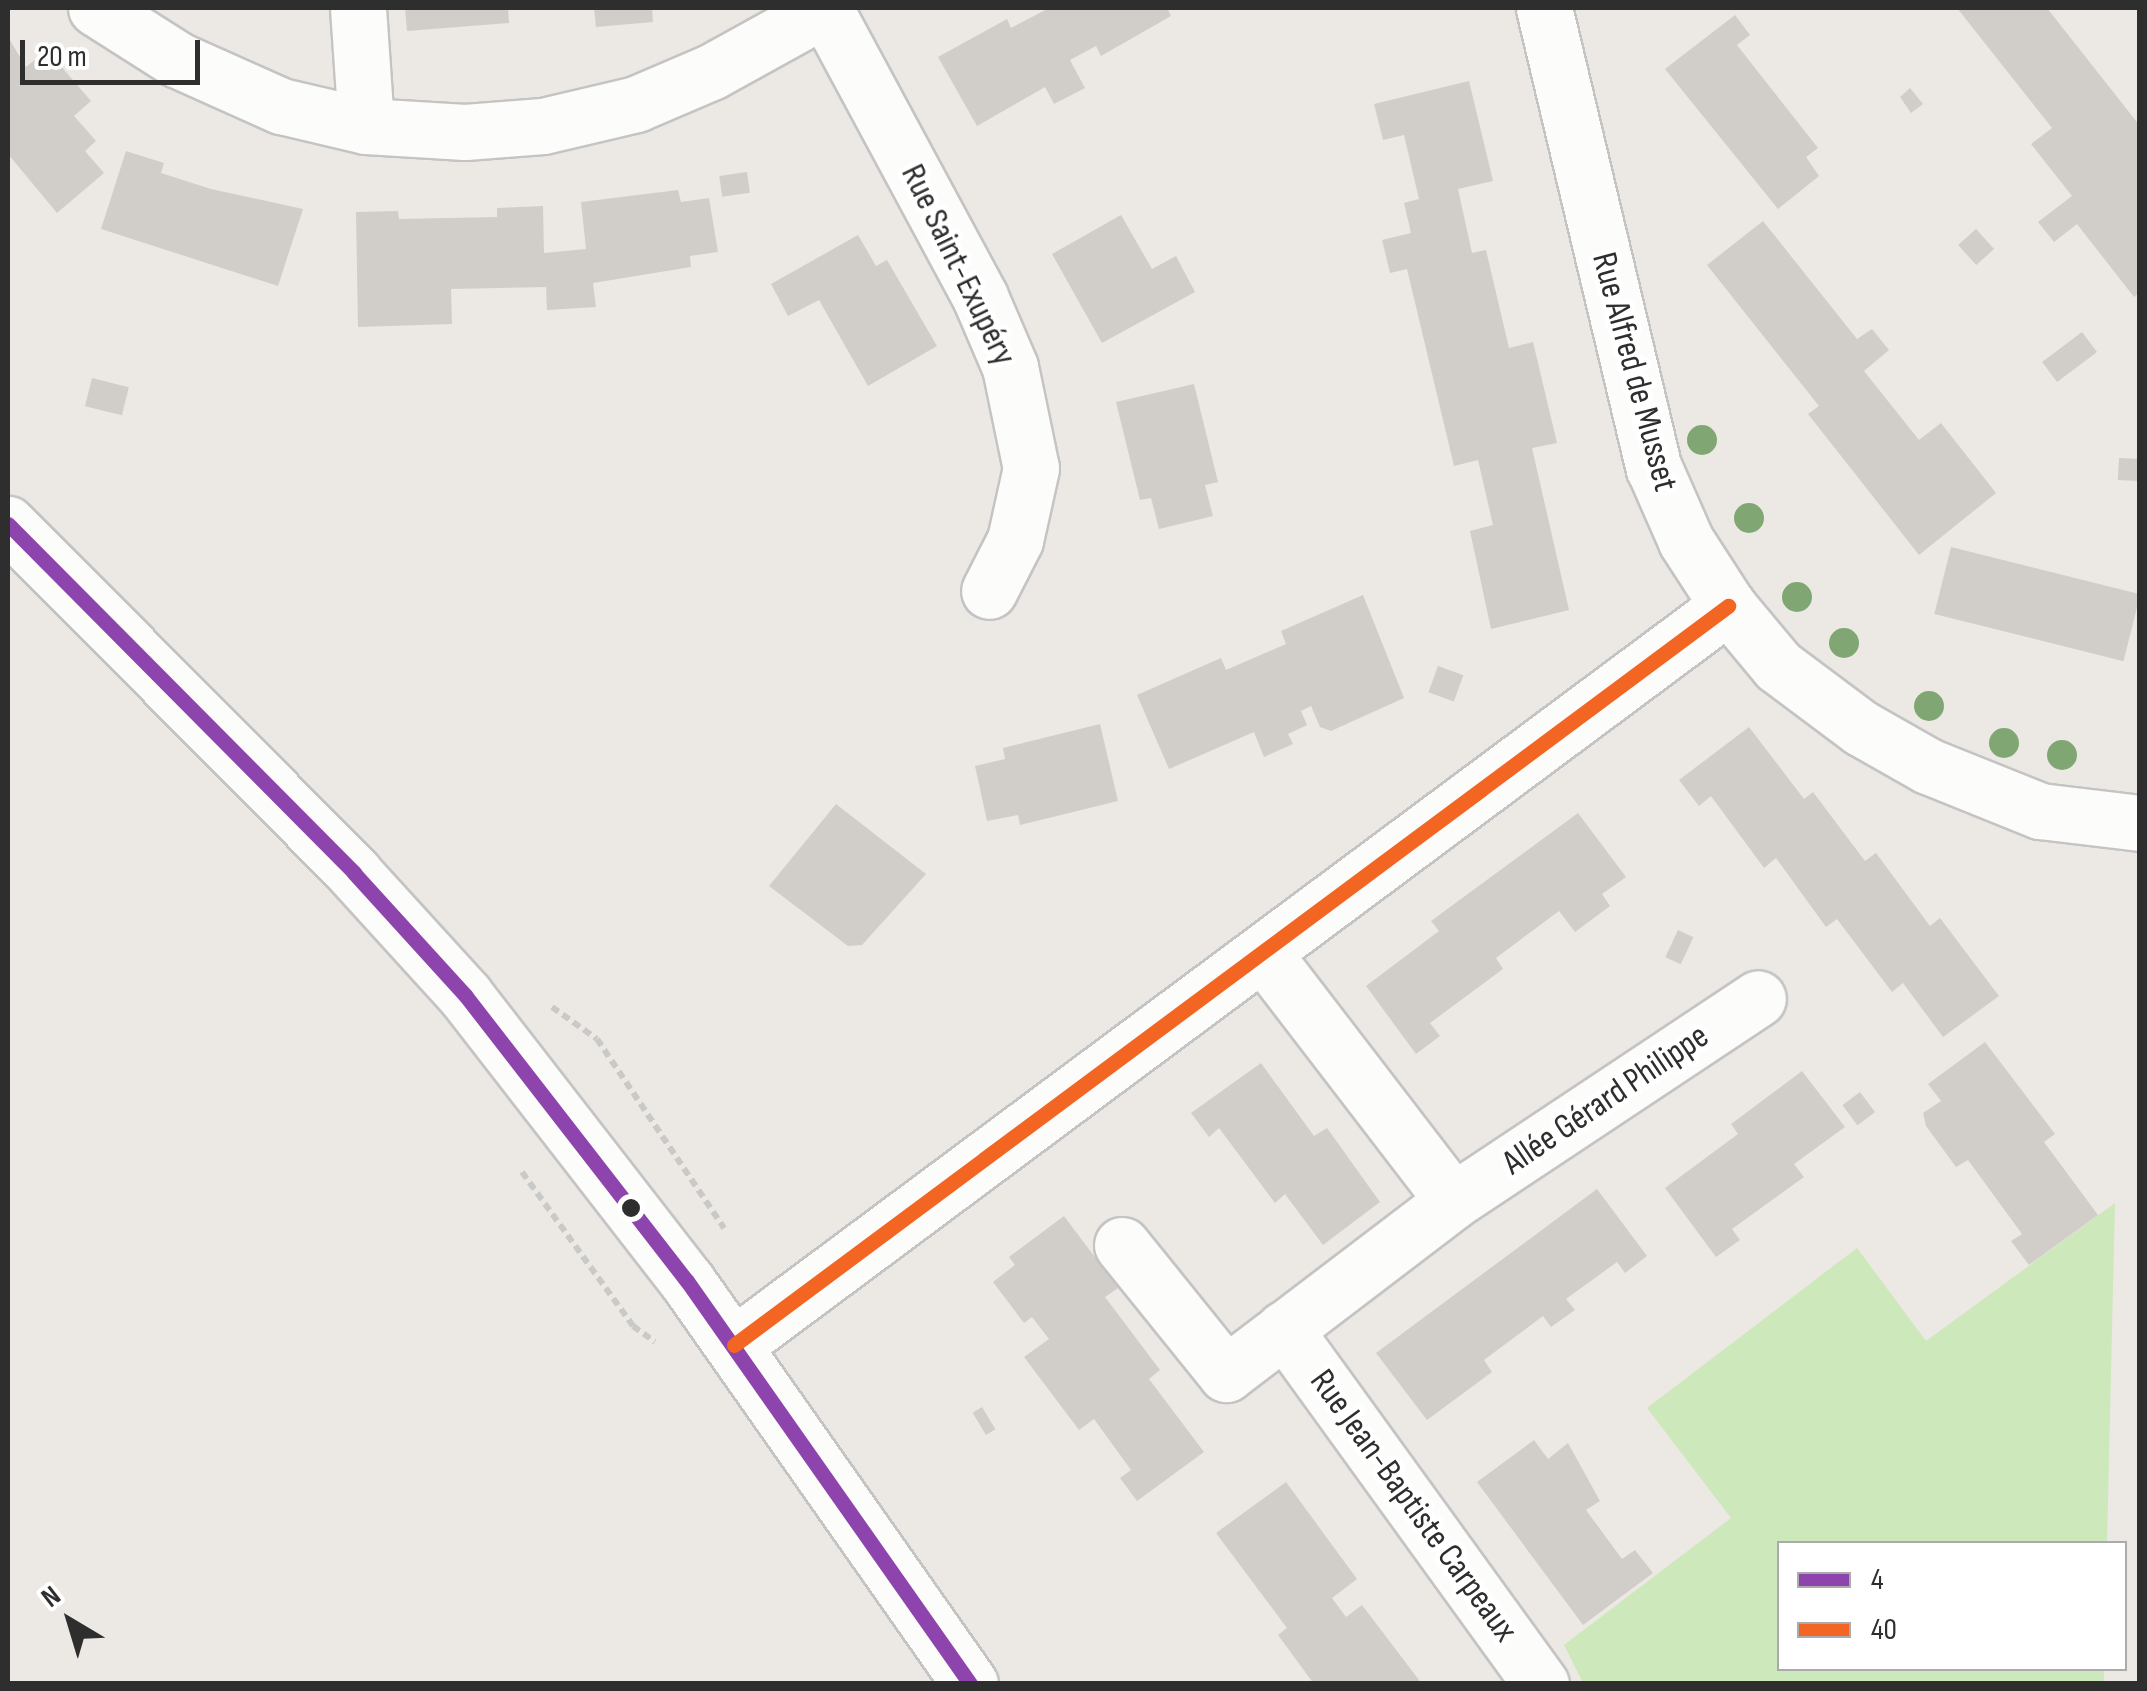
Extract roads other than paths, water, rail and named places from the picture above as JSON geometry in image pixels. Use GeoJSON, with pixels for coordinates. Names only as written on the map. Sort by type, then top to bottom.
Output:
{"type":"FeatureCollection","features":[{"type":"Feature","properties":{"kind":"street","name":"Rue Saint-Exupéry"},"geometry":{"type":"LineString","coordinates":[[96,8],[227,85],[366,126],[465,132],[590,117],[674,90],[826,8],[980,297],[1010,367],[1031,468],[1015,540],[989,591]]}},
{"type":"Feature","properties":{"kind":"street"},"geometry":{"type":"LineString","coordinates":[[358,8],[366,126]]}},
{"type":"Feature","properties":{"kind":"street","name":"Rue Alfred de Musset"},"geometry":{"type":"LineString","coordinates":[[1544,8],[1654,468],[1670,512],[1728,606],[1778,666],[1861,728],[1928,766],[2040,811],[2140,824]]}},
{"type":"Feature","properties":{"kind":"street"},"geometry":{"type":"LineString","coordinates":[[8,524],[412,933],[540,1085],[734,1346],[970,1684]]}},
{"type":"Feature","properties":{"kind":"street"},"geometry":{"type":"LineString","coordinates":[[734,1346],[1728,606]]}},
{"type":"Feature","properties":{"kind":"street"},"geometry":{"type":"LineString","coordinates":[[1263,953],[1453,1201]]}},
{"type":"Feature","properties":{"kind":"street","name":"Allée Gérard Philippe"},"geometry":{"type":"LineString","coordinates":[[1122,1245],[1226,1374],[1453,1201],[1758,998]]}},
{"type":"Feature","properties":{"kind":"street","name":"Rue Jean-Baptiste Carpeaux"},"geometry":{"type":"LineString","coordinates":[[1284,1329],[1541,1684]]}}]}
